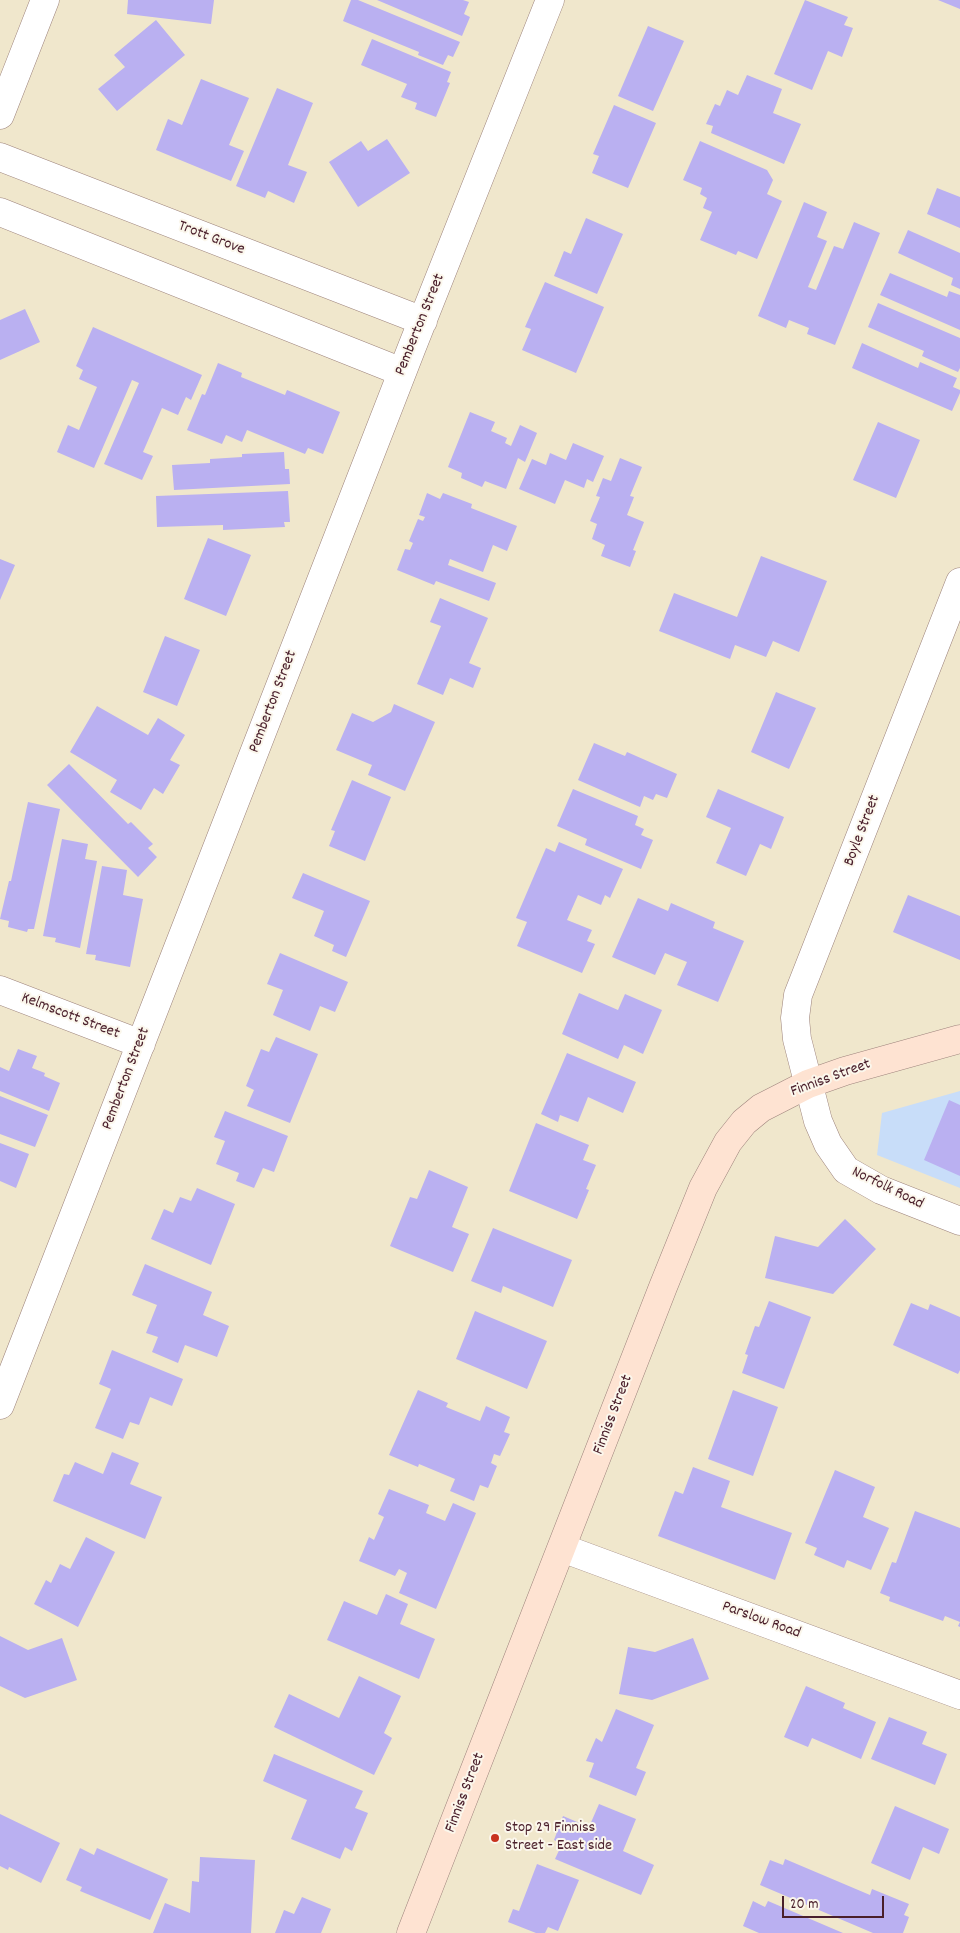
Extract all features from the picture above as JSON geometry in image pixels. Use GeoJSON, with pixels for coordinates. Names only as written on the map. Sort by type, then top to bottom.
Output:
{"type":"FeatureCollection","features":[{"type":"Feature","properties":{"kind":"street"},"geometry":{"type":"LineString","coordinates":[[0,115],[45,0]]}},
{"type":"Feature","properties":{"kind":"street","name":"Pemberton Street"},"geometry":{"type":"LineString","coordinates":[[0,1405],[402,372],[550,0]]}},
{"type":"Feature","properties":{"kind":"street","name":"Trott Grove"},"geometry":{"type":"LineString","coordinates":[[0,157],[422,321]]}},
{"type":"Feature","properties":{"kind":"street"},"geometry":{"type":"LineString","coordinates":[[0,212],[402,372]]}},
{"type":"Feature","properties":{"kind":"street","name":"Boyle Street"},"geometry":{"type":"LineString","coordinates":[[808,1084],[797,1039],[795,1018],[798,995],[960,582]]}},
{"type":"Feature","properties":{"kind":"street","name":"Kelmscott Street"},"geometry":{"type":"LineString","coordinates":[[0,990],[141,1044]]}},
{"type":"Feature","properties":{"kind":"street","name":"Finniss Street"},"geometry":{"type":"LineString","coordinates":[[411,1933],[703,1188],[728,1142],[744,1122],[761,1108],[808,1084],[845,1070],[960,1039]]}},
{"type":"Feature","properties":{"kind":"street","name":"Norfolk Road"},"geometry":{"type":"LineString","coordinates":[[808,1084],[818,1121],[828,1144],[846,1170],[881,1190],[960,1221]]}},
{"type":"Feature","properties":{"kind":"street","name":"Parslow Road"},"geometry":{"type":"LineString","coordinates":[[562,1548],[960,1695]]}},
{"type":"Feature","properties":{"kind":"shaded area"},"geometry":{"type":"Polygon","coordinates":[[[960,1091],[960,1188],[877,1155],[882,1113],[960,1091]]]}},
{"type":"Feature","properties":{"kind":"building"},"geometry":{"type":"Polygon","coordinates":[[[128,0],[214,0],[211,24],[127,14],[128,0]]]}},
{"type":"Feature","properties":{"kind":"building"},"geometry":{"type":"Polygon","coordinates":[[[351,0],[358,0],[460,42],[453,57],[448,55],[443,65],[418,55],[419,52],[343,21],[351,0]]]}},
{"type":"Feature","properties":{"kind":"building"},"geometry":{"type":"Polygon","coordinates":[[[377,0],[463,0],[469,2],[464,14],[470,17],[462,36],[377,0]]]}},
{"type":"Feature","properties":{"kind":"building"},"geometry":{"type":"Polygon","coordinates":[[[805,0],[848,17],[844,25],[853,28],[842,57],[828,51],[812,90],[774,74],[805,0]]]}},
{"type":"Feature","properties":{"kind":"building"},"geometry":{"type":"Polygon","coordinates":[[[938,0],[960,0],[960,9],[938,0]]]}},
{"type":"Feature","properties":{"kind":"building"},"geometry":{"type":"Polygon","coordinates":[[[156,20],[185,55],[117,111],[98,89],[125,67],[114,55],[156,20]]]}},
{"type":"Feature","properties":{"kind":"building"},"geometry":{"type":"Polygon","coordinates":[[[648,26],[684,41],[653,111],[618,96],[648,26]]]}},
{"type":"Feature","properties":{"kind":"building"},"geometry":{"type":"Polygon","coordinates":[[[372,39],[451,72],[447,82],[450,83],[436,117],[415,109],[417,103],[401,97],[407,84],[361,65],[372,39]]]}},
{"type":"Feature","properties":{"kind":"building"},"geometry":{"type":"Polygon","coordinates":[[[747,75],[782,89],[773,113],[801,124],[784,164],[711,133],[713,126],[706,124],[715,104],[720,106],[727,90],[738,95],[747,75]]]}},
{"type":"Feature","properties":{"kind":"building"},"geometry":{"type":"Polygon","coordinates":[[[201,79],[249,98],[229,145],[244,151],[231,181],[156,150],[168,119],[182,125],[201,79]]]}},
{"type":"Feature","properties":{"kind":"building"},"geometry":{"type":"Polygon","coordinates":[[[277,88],[313,103],[288,165],[307,172],[294,203],[268,191],[265,198],[236,186],[277,88]]]}},
{"type":"Feature","properties":{"kind":"building"},"geometry":{"type":"Polygon","coordinates":[[[614,105],[656,123],[628,188],[592,173],[599,156],[593,154],[614,105]]]}},
{"type":"Feature","properties":{"kind":"building"},"geometry":{"type":"Polygon","coordinates":[[[387,139],[410,173],[358,207],[329,162],[361,141],[368,151],[387,139]]]}},
{"type":"Feature","properties":{"kind":"building"},"geometry":{"type":"Polygon","coordinates":[[[700,141],[767,170],[773,180],[767,194],[782,201],[757,259],[738,251],[736,255],[700,240],[712,212],[703,208],[707,198],[700,194],[702,188],[683,180],[700,141]]]}},
{"type":"Feature","properties":{"kind":"building"},"geometry":{"type":"Polygon","coordinates":[[[937,188],[960,197],[960,228],[927,214],[937,188]]]}},
{"type":"Feature","properties":{"kind":"building"},"geometry":{"type":"Polygon","coordinates":[[[804,202],[827,212],[817,237],[827,241],[808,287],[816,290],[834,246],[843,249],[854,222],[880,233],[835,345],[807,334],[809,328],[789,320],[786,328],[758,316],[804,202]]]}},
{"type":"Feature","properties":{"kind":"building"},"geometry":{"type":"Polygon","coordinates":[[[586,218],[623,234],[597,294],[554,276],[564,251],[571,254],[586,218]]]}},
{"type":"Feature","properties":{"kind":"building"},"geometry":{"type":"Polygon","coordinates":[[[908,230],[960,253],[960,289],[951,285],[953,278],[898,253],[908,230]]]}},
{"type":"Feature","properties":{"kind":"building"},"geometry":{"type":"Polygon","coordinates":[[[890,273],[947,297],[949,291],[960,295],[960,330],[880,295],[890,273]]]}},
{"type":"Feature","properties":{"kind":"building"},"geometry":{"type":"Polygon","coordinates":[[[545,282],[604,307],[576,373],[522,350],[531,329],[525,327],[545,282]]]}},
{"type":"Feature","properties":{"kind":"building"},"geometry":{"type":"Polygon","coordinates":[[[878,303],[960,338],[960,368],[958,372],[922,356],[924,351],[868,327],[878,303]]]}},
{"type":"Feature","properties":{"kind":"building"},"geometry":{"type":"Polygon","coordinates":[[[25,309],[40,342],[0,360],[0,320],[25,309]]]}},
{"type":"Feature","properties":{"kind":"building"},"geometry":{"type":"Polygon","coordinates":[[[93,327],[202,375],[191,400],[186,397],[178,415],[162,408],[143,452],[153,456],[142,480],[104,464],[139,383],[132,380],[94,468],[57,452],[68,425],[79,430],[97,387],[79,379],[83,370],[76,366],[93,327]]]}},
{"type":"Feature","properties":{"kind":"building"},"geometry":{"type":"Polygon","coordinates":[[[862,343],[918,368],[920,362],[957,378],[953,387],[960,390],[960,393],[952,411],[852,368],[862,343]]]}},
{"type":"Feature","properties":{"kind":"building"},"geometry":{"type":"Polygon","coordinates":[[[218,363],[242,373],[241,377],[285,395],[287,390],[340,412],[323,454],[308,448],[305,454],[247,430],[242,442],[226,435],[222,444],[187,430],[202,394],[205,395],[218,363]]]}},
{"type":"Feature","properties":{"kind":"building"},"geometry":{"type":"Polygon","coordinates":[[[470,412],[495,422],[491,431],[507,438],[505,443],[511,446],[520,425],[537,433],[525,462],[518,458],[506,489],[485,481],[482,487],[461,478],[462,473],[448,467],[470,412]]]}},
{"type":"Feature","properties":{"kind":"building"},"geometry":{"type":"Polygon","coordinates":[[[878,422],[920,440],[896,498],[853,480],[878,422]]]}},
{"type":"Feature","properties":{"kind":"building"},"geometry":{"type":"Polygon","coordinates":[[[573,443],[604,456],[593,482],[587,479],[584,488],[565,480],[555,504],[519,489],[532,459],[546,465],[550,453],[566,460],[573,443]]]}},
{"type":"Feature","properties":{"kind":"building"},"geometry":{"type":"Polygon","coordinates":[[[284,452],[285,469],[289,469],[290,484],[174,490],[172,465],[210,463],[210,459],[242,457],[242,454],[284,452]]]}},
{"type":"Feature","properties":{"kind":"building"},"geometry":{"type":"Polygon","coordinates":[[[620,458],[642,467],[630,496],[634,497],[627,515],[644,522],[633,550],[636,551],[630,567],[601,556],[605,545],[592,539],[597,524],[590,521],[600,497],[596,496],[603,478],[611,481],[620,458]]]}},
{"type":"Feature","properties":{"kind":"building"},"geometry":{"type":"Polygon","coordinates":[[[288,491],[290,522],[284,522],[285,527],[223,530],[223,525],[157,527],[156,496],[288,491]]]}},
{"type":"Feature","properties":{"kind":"building"},"geometry":{"type":"Polygon","coordinates":[[[427,493],[440,499],[443,493],[472,504],[471,508],[517,526],[507,551],[493,545],[483,572],[450,559],[448,565],[496,583],[489,601],[436,581],[434,585],[397,570],[405,549],[410,550],[413,543],[409,541],[418,519],[423,521],[425,517],[419,515],[427,493]]]}},
{"type":"Feature","properties":{"kind":"building"},"geometry":{"type":"Polygon","coordinates":[[[208,538],[251,555],[226,616],[184,599],[208,538]]]}},
{"type":"Feature","properties":{"kind":"building"},"geometry":{"type":"Polygon","coordinates":[[[761,556],[827,581],[799,652],[773,641],[766,657],[735,645],[730,659],[659,631],[674,593],[737,617],[761,556]]]}},
{"type":"Feature","properties":{"kind":"building"},"geometry":{"type":"Polygon","coordinates":[[[0,559],[15,565],[0,600],[0,559]]]}},
{"type":"Feature","properties":{"kind":"building"},"geometry":{"type":"Polygon","coordinates":[[[440,598],[488,618],[469,663],[481,668],[473,688],[450,678],[443,695],[417,684],[441,626],[430,622],[440,598]]]}},
{"type":"Feature","properties":{"kind":"building"},"geometry":{"type":"Polygon","coordinates":[[[165,636],[200,650],[177,706],[143,692],[165,636]]]}},
{"type":"Feature","properties":{"kind":"building"},"geometry":{"type":"Polygon","coordinates":[[[776,692],[816,708],[789,769],[751,752],[776,692]]]}},
{"type":"Feature","properties":{"kind":"building"},"geometry":{"type":"Polygon","coordinates":[[[394,704],[435,722],[405,791],[368,775],[372,765],[336,750],[352,713],[373,722],[391,712],[394,704]]]}},
{"type":"Feature","properties":{"kind":"building"},"geometry":{"type":"Polygon","coordinates":[[[97,706],[148,735],[158,718],[185,735],[170,760],[180,765],[163,794],[154,788],[141,810],[110,792],[117,780],[70,752],[97,706]]]}},
{"type":"Feature","properties":{"kind":"building"},"geometry":{"type":"Polygon","coordinates":[[[594,743],[625,756],[627,752],[677,774],[667,798],[656,794],[653,800],[644,796],[640,807],[578,780],[594,743]]]}},
{"type":"Feature","properties":{"kind":"building"},"geometry":{"type":"Polygon","coordinates":[[[69,764],[128,824],[131,822],[153,844],[148,848],[157,857],[138,877],[47,785],[69,764]]]}},
{"type":"Feature","properties":{"kind":"building"},"geometry":{"type":"Polygon","coordinates":[[[352,780],[391,797],[365,861],[329,846],[335,831],[331,830],[352,780]]]}},
{"type":"Feature","properties":{"kind":"building"},"geometry":{"type":"Polygon","coordinates":[[[573,789],[638,816],[635,825],[644,829],[641,835],[653,840],[641,869],[585,845],[587,839],[557,826],[573,789]]]}},
{"type":"Feature","properties":{"kind":"building"},"geometry":{"type":"Polygon","coordinates":[[[718,789],[784,817],[771,849],[760,844],[746,876],[716,863],[731,828],[706,817],[718,789]]]}},
{"type":"Feature","properties":{"kind":"building"},"geometry":{"type":"Polygon","coordinates":[[[28,802],[60,809],[34,929],[28,929],[27,932],[8,927],[9,921],[0,919],[9,881],[11,881],[28,802]]]}},
{"type":"Feature","properties":{"kind":"building"},"geometry":{"type":"Polygon","coordinates":[[[62,839],[88,844],[85,859],[97,861],[80,948],[55,942],[56,938],[43,936],[62,839]]]}},
{"type":"Feature","properties":{"kind":"building"},"geometry":{"type":"Polygon","coordinates":[[[559,842],[623,869],[610,898],[605,895],[601,905],[578,895],[567,920],[592,930],[587,941],[595,944],[582,973],[517,946],[527,922],[516,918],[546,848],[555,852],[559,842]]]}},
{"type":"Feature","properties":{"kind":"building"},"geometry":{"type":"Polygon","coordinates":[[[102,866],[127,870],[123,895],[143,899],[130,967],[95,960],[96,955],[86,954],[102,866]]]}},
{"type":"Feature","properties":{"kind":"building"},"geometry":{"type":"Polygon","coordinates":[[[303,873],[370,901],[346,957],[332,951],[334,945],[314,936],[324,911],[292,898],[303,873]]]}},
{"type":"Feature","properties":{"kind":"building"},"geometry":{"type":"Polygon","coordinates":[[[908,895],[960,916],[960,960],[893,932],[908,895]]]}},
{"type":"Feature","properties":{"kind":"building"},"geometry":{"type":"Polygon","coordinates":[[[638,898],[668,911],[671,903],[715,922],[713,928],[744,941],[718,1002],[677,985],[687,962],[665,953],[655,975],[612,957],[638,898]]]}},
{"type":"Feature","properties":{"kind":"building"},"geometry":{"type":"Polygon","coordinates":[[[280,953],[348,982],[335,1012],[320,1006],[310,1031],[273,1015],[283,990],[267,984],[280,953]]]}},
{"type":"Feature","properties":{"kind":"building"},"geometry":{"type":"Polygon","coordinates":[[[579,993],[618,1010],[625,994],[662,1010],[643,1054],[624,1045],[618,1059],[562,1034],[579,993]]]}},
{"type":"Feature","properties":{"kind":"building"},"geometry":{"type":"Polygon","coordinates":[[[276,1037],[318,1054],[290,1123],[247,1106],[254,1090],[246,1086],[261,1049],[269,1052],[276,1037]]]}},
{"type":"Feature","properties":{"kind":"building"},"geometry":{"type":"Polygon","coordinates":[[[18,1049],[37,1056],[32,1068],[45,1073],[44,1076],[60,1083],[49,1111],[0,1091],[0,1067],[9,1071],[18,1049]]]}},
{"type":"Feature","properties":{"kind":"building"},"geometry":{"type":"Polygon","coordinates":[[[567,1053],[636,1082],[623,1113],[588,1097],[578,1122],[560,1115],[558,1122],[541,1114],[567,1053]]]}},
{"type":"Feature","properties":{"kind":"building"},"geometry":{"type":"Polygon","coordinates":[[[0,1096],[48,1115],[35,1147],[0,1134],[0,1096]]]}},
{"type":"Feature","properties":{"kind":"building"},"geometry":{"type":"Polygon","coordinates":[[[949,1100],[960,1105],[960,1176],[924,1160],[949,1100]]]}},
{"type":"Feature","properties":{"kind":"building"},"geometry":{"type":"Polygon","coordinates":[[[225,1111],[288,1136],[274,1172],[263,1168],[254,1188],[236,1181],[239,1173],[216,1164],[225,1141],[214,1137],[225,1111]]]}},
{"type":"Feature","properties":{"kind":"building"},"geometry":{"type":"Polygon","coordinates":[[[536,1123],[589,1145],[583,1160],[596,1165],[586,1189],[589,1190],[577,1219],[509,1191],[536,1123]]]}},
{"type":"Feature","properties":{"kind":"building"},"geometry":{"type":"Polygon","coordinates":[[[0,1143],[29,1154],[16,1188],[0,1181],[0,1143]]]}},
{"type":"Feature","properties":{"kind":"building"},"geometry":{"type":"Polygon","coordinates":[[[429,1170],[468,1187],[452,1227],[469,1234],[453,1272],[390,1246],[410,1197],[417,1199],[429,1170]]]}},
{"type":"Feature","properties":{"kind":"building"},"geometry":{"type":"Polygon","coordinates":[[[197,1188],[235,1204],[211,1265],[151,1239],[164,1209],[173,1213],[180,1197],[191,1201],[197,1188]]]}},
{"type":"Feature","properties":{"kind":"building"},"geometry":{"type":"Polygon","coordinates":[[[845,1219],[876,1249],[833,1294],[765,1278],[775,1236],[818,1247],[845,1219]]]}},
{"type":"Feature","properties":{"kind":"building"},"geometry":{"type":"Polygon","coordinates":[[[493,1228],[572,1260],[553,1307],[503,1286],[501,1293],[471,1281],[493,1228]]]}},
{"type":"Feature","properties":{"kind":"building"},"geometry":{"type":"Polygon","coordinates":[[[145,1264],[212,1292],[203,1315],[229,1326],[217,1357],[185,1345],[178,1363],[152,1352],[158,1337],[146,1333],[157,1305],[132,1295],[145,1264]]]}},
{"type":"Feature","properties":{"kind":"building"},"geometry":{"type":"Polygon","coordinates":[[[769,1301],[811,1317],[784,1389],[742,1373],[748,1355],[745,1354],[755,1326],[759,1327],[769,1301]]]}},
{"type":"Feature","properties":{"kind":"building"},"geometry":{"type":"Polygon","coordinates":[[[911,1303],[928,1310],[930,1304],[960,1317],[960,1370],[958,1374],[893,1345],[911,1303]]]}},
{"type":"Feature","properties":{"kind":"building"},"geometry":{"type":"Polygon","coordinates":[[[475,1311],[547,1341],[527,1389],[456,1359],[475,1311]]]}},
{"type":"Feature","properties":{"kind":"building"},"geometry":{"type":"Polygon","coordinates":[[[112,1350],[183,1379],[172,1406],[150,1397],[139,1425],[130,1422],[123,1439],[95,1428],[111,1389],[99,1384],[112,1350]]]}},
{"type":"Feature","properties":{"kind":"building"},"geometry":{"type":"Polygon","coordinates":[[[418,1390],[448,1403],[446,1407],[480,1421],[486,1406],[510,1417],[504,1432],[510,1434],[500,1456],[494,1454],[491,1463],[497,1466],[488,1488],[480,1485],[474,1501],[450,1491],[455,1479],[419,1464],[418,1467],[389,1455],[418,1390]]]}},
{"type":"Feature","properties":{"kind":"building"},"geometry":{"type":"Polygon","coordinates":[[[733,1390],[778,1407],[753,1476],[708,1459],[733,1390]]]}},
{"type":"Feature","properties":{"kind":"building"},"geometry":{"type":"Polygon","coordinates":[[[112,1452],[139,1463],[130,1484],[162,1497],[145,1539],[53,1501],[64,1474],[69,1475],[75,1462],[103,1474],[112,1452]]]}},
{"type":"Feature","properties":{"kind":"building"},"geometry":{"type":"Polygon","coordinates":[[[693,1467],[730,1481],[721,1507],[792,1533],[775,1580],[658,1536],[675,1491],[683,1494],[693,1467]]]}},
{"type":"Feature","properties":{"kind":"building"},"geometry":{"type":"Polygon","coordinates":[[[835,1470],[875,1487],[863,1517],[889,1528],[871,1570],[847,1560],[844,1568],[814,1555],[817,1548],[805,1543],[835,1470]]]}},
{"type":"Feature","properties":{"kind":"building"},"geometry":{"type":"Polygon","coordinates":[[[389,1489],[429,1505],[426,1513],[445,1521],[453,1503],[476,1513],[436,1609],[399,1593],[407,1573],[399,1569],[395,1576],[359,1561],[369,1537],[374,1540],[384,1517],[378,1514],[389,1489]]]}},
{"type":"Feature","properties":{"kind":"building"},"geometry":{"type":"Polygon","coordinates":[[[915,1511],[960,1528],[960,1622],[945,1616],[943,1621],[889,1601],[890,1597],[880,1593],[892,1562],[896,1563],[915,1511]]]}},
{"type":"Feature","properties":{"kind":"building"},"geometry":{"type":"Polygon","coordinates":[[[86,1537],[115,1552],[78,1627],[34,1604],[46,1580],[51,1583],[60,1564],[70,1569],[86,1537]]]}},
{"type":"Feature","properties":{"kind":"building"},"geometry":{"type":"Polygon","coordinates":[[[386,1594],[408,1604],[400,1624],[435,1639],[419,1679],[327,1640],[344,1601],[377,1615],[386,1594]]]}},
{"type":"Feature","properties":{"kind":"building"},"geometry":{"type":"Polygon","coordinates":[[[0,1636],[28,1650],[62,1638],[77,1680],[25,1698],[0,1686],[0,1636]]]}},
{"type":"Feature","properties":{"kind":"building"},"geometry":{"type":"Polygon","coordinates":[[[693,1638],[709,1679],[652,1700],[619,1694],[628,1647],[655,1652],[693,1638]]]}},
{"type":"Feature","properties":{"kind":"building"},"geometry":{"type":"Polygon","coordinates":[[[359,1676],[401,1696],[384,1733],[392,1738],[374,1775],[274,1727],[289,1694],[339,1718],[359,1676]]]}},
{"type":"Feature","properties":{"kind":"building"},"geometry":{"type":"Polygon","coordinates":[[[806,1686],[845,1703],[843,1708],[876,1722],[861,1759],[812,1738],[808,1747],[784,1737],[806,1686]]]}},
{"type":"Feature","properties":{"kind":"building"},"geometry":{"type":"Polygon","coordinates":[[[616,1709],[654,1725],[636,1768],[646,1772],[636,1796],[589,1777],[594,1763],[586,1761],[596,1738],[602,1742],[616,1709]]]}},
{"type":"Feature","properties":{"kind":"building"},"geometry":{"type":"Polygon","coordinates":[[[889,1717],[927,1732],[922,1744],[947,1754],[935,1785],[871,1759],[889,1717]]]}},
{"type":"Feature","properties":{"kind":"building"},"geometry":{"type":"Polygon","coordinates":[[[274,1754],[363,1791],[355,1808],[368,1813],[352,1851],[345,1847],[340,1859],[291,1839],[307,1800],[263,1781],[274,1754]]]}},
{"type":"Feature","properties":{"kind":"building"},"geometry":{"type":"Polygon","coordinates":[[[599,1804],[636,1819],[623,1851],[654,1865],[641,1895],[555,1859],[562,1844],[554,1840],[563,1816],[589,1827],[599,1804]]]}},
{"type":"Feature","properties":{"kind":"building"},"geometry":{"type":"Polygon","coordinates":[[[895,1806],[949,1829],[939,1854],[923,1847],[910,1880],[871,1863],[895,1806]]]}},
{"type":"Feature","properties":{"kind":"building"},"geometry":{"type":"Polygon","coordinates":[[[0,1814],[60,1843],[41,1883],[9,1867],[8,1870],[0,1866],[0,1814]]]}},
{"type":"Feature","properties":{"kind":"building"},"geometry":{"type":"Polygon","coordinates":[[[80,1848],[94,1855],[97,1848],[168,1879],[150,1920],[80,1891],[82,1887],[66,1880],[80,1848]]]}},
{"type":"Feature","properties":{"kind":"building"},"geometry":{"type":"Polygon","coordinates":[[[200,1857],[255,1860],[251,1933],[153,1933],[165,1903],[190,1913],[192,1881],[199,1882],[200,1857]]]}},
{"type":"Feature","properties":{"kind":"building"},"geometry":{"type":"Polygon","coordinates":[[[785,1859],[870,1895],[872,1889],[909,1904],[904,1915],[909,1917],[903,1933],[873,1933],[760,1885],[770,1860],[783,1865],[785,1859]]]}},
{"type":"Feature","properties":{"kind":"building"},"geometry":{"type":"Polygon","coordinates":[[[537,1864],[579,1880],[558,1931],[548,1927],[545,1933],[536,1933],[508,1922],[513,1909],[519,1911],[537,1864]]]}},
{"type":"Feature","properties":{"kind":"building"},"geometry":{"type":"Polygon","coordinates":[[[302,1897],[331,1909],[321,1933],[275,1933],[284,1910],[294,1914],[302,1897]]]}},
{"type":"Feature","properties":{"kind":"building"},"geometry":{"type":"Polygon","coordinates":[[[753,1901],[765,1907],[768,1901],[843,1933],[759,1933],[743,1926],[753,1901]]]}},
{"type":"Feature","properties":{"kind":"place","name":"Stop 29 Finniss Street - East side"},"geometry":{"type":"Point","coordinates":[495,1838]}}]}
